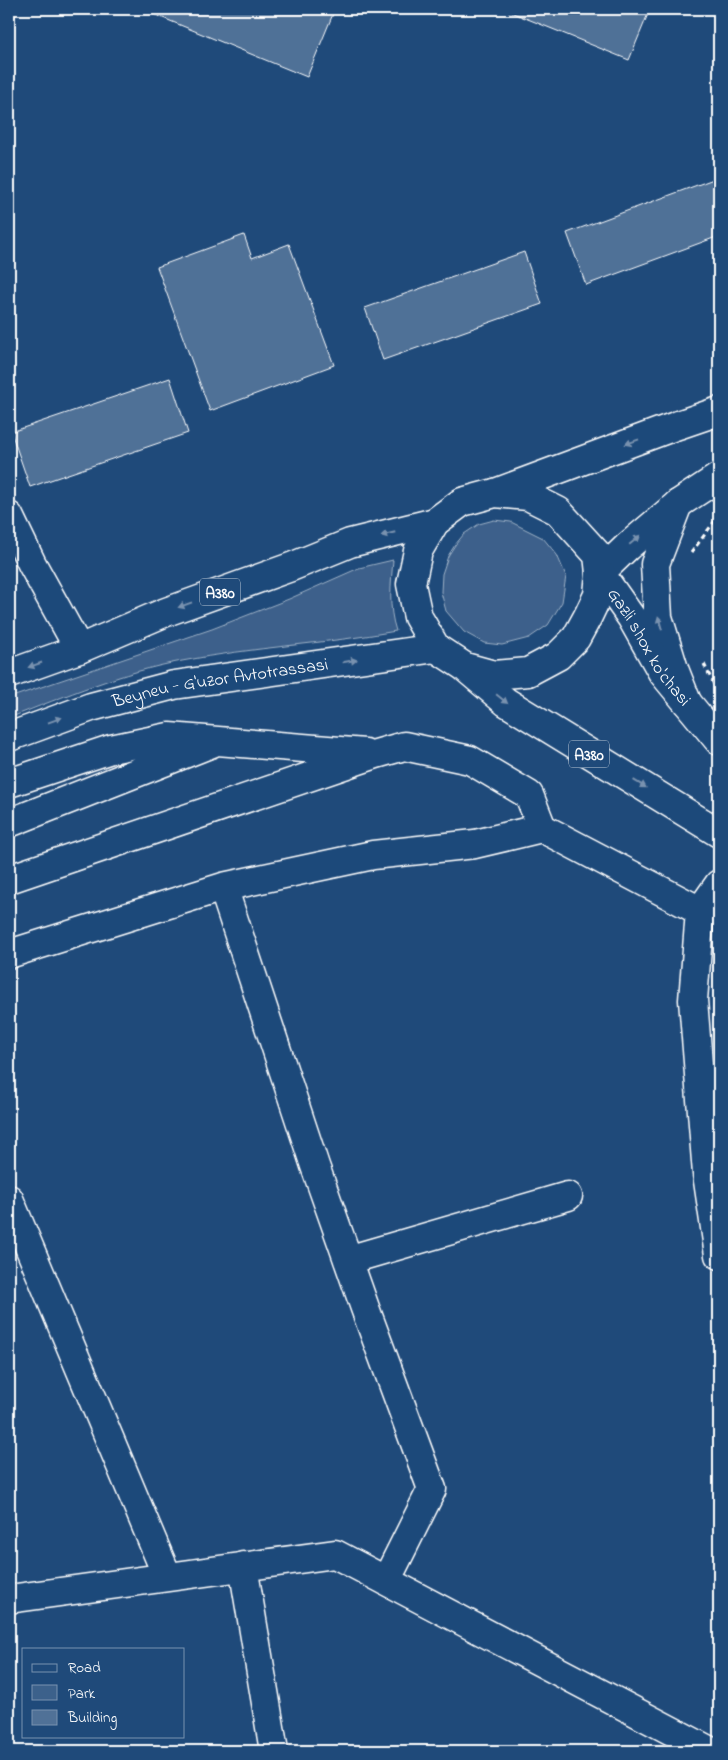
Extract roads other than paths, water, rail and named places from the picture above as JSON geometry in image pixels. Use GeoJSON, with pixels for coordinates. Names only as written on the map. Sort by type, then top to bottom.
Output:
{"type":"FeatureCollection","features":[{"type":"Feature","properties":{"kind":"main road"},"geometry":{"type":"LineString","coordinates":[[495,493],[528,496],[558,511],[598,555],[600,573],[598,595],[576,638],[558,656],[528,672],[494,675],[465,667],[436,648],[418,617],[411,584],[418,551],[435,522],[462,502],[495,493],[719,411]]}},
{"type":"Feature","properties":{"kind":"main road"},"geometry":{"type":"LineString","coordinates":[[600,573],[627,547],[678,504],[719,477]]}},
{"type":"Feature","properties":{"kind":"main road"},"geometry":{"type":"LineString","coordinates":[[678,504],[654,564],[658,617],[674,669],[687,702]]}},
{"type":"Feature","properties":{"kind":"main road"},"geometry":{"type":"LineString","coordinates":[[9,516],[32,564],[80,650]]}},
{"type":"Feature","properties":{"kind":"main road","name":"A380"},"geometry":{"type":"LineString","coordinates":[[9,674],[80,650],[166,612],[291,567],[350,543],[435,522]]}},
{"type":"Feature","properties":{"kind":"main road","name":"Gazli shox ko'chasi"},"geometry":{"type":"LineString","coordinates":[[600,573],[631,617],[662,672],[719,741]]}},
{"type":"Feature","properties":{"kind":"main road","name":"Beyneu - G'uzor Avtotrassasi"},"geometry":{"type":"LineString","coordinates":[[9,737],[91,706],[174,685],[436,648]]}},
{"type":"Feature","properties":{"kind":"main road","name":"A380"},"geometry":{"type":"LineString","coordinates":[[465,667],[506,702],[719,833]]}},
{"type":"Feature","properties":{"kind":"main road"},"geometry":{"type":"LineString","coordinates":[[9,783],[111,749],[169,737],[376,754]]}},
{"type":"Feature","properties":{"kind":"main road"},"geometry":{"type":"LineString","coordinates":[[9,823],[219,741]]}},
{"type":"Feature","properties":{"kind":"main road"},"geometry":{"type":"LineString","coordinates":[[9,879],[404,746],[470,760],[528,795],[542,828],[700,911]]}},
{"type":"Feature","properties":{"kind":"main road"},"geometry":{"type":"LineString","coordinates":[[9,954],[223,887],[373,855],[475,844],[542,828]]}},
{"type":"Feature","properties":{"kind":"main road"},"geometry":{"type":"LineString","coordinates":[[719,884],[700,911],[693,1000],[708,1174],[719,1255]]}},
{"type":"Feature","properties":{"kind":"main road"},"geometry":{"type":"LineString","coordinates":[[223,887],[315,1166],[432,1489],[386,1581]]}},
{"type":"Feature","properties":{"kind":"main road"},"geometry":{"type":"LineString","coordinates":[[348,1260],[568,1196]]}},
{"type":"Feature","properties":{"kind":"main road"},"geometry":{"type":"LineString","coordinates":[[9,1199],[167,1576]]}},
{"type":"Feature","properties":{"kind":"main road"},"geometry":{"type":"LineString","coordinates":[[9,1599],[335,1554],[710,1751]]}},
{"type":"Feature","properties":{"kind":"main road"},"geometry":{"type":"LineString","coordinates":[[243,1566],[274,1751]]}}]}
